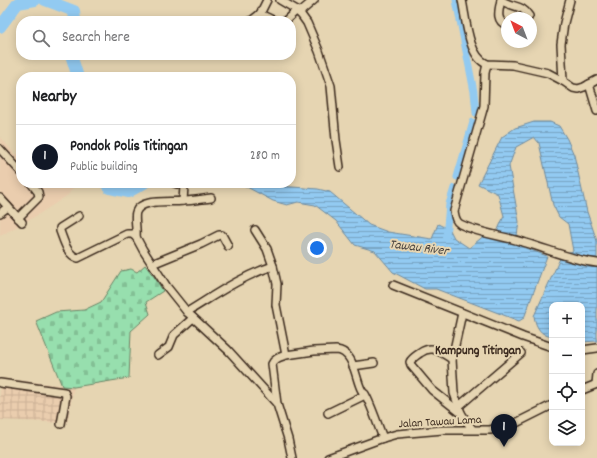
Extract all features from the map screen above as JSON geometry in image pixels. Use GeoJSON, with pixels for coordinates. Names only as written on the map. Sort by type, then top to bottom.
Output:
{"type":"FeatureCollection","features":[{"type":"Feature","properties":{"kind":"street"},"geometry":{"type":"LineString","coordinates":[[257,16],[260,14],[266,0]]}},
{"type":"Feature","properties":{"kind":"street"},"geometry":{"type":"LineString","coordinates":[[280,0],[298,12],[307,23],[319,51],[331,86],[340,167]]}},
{"type":"Feature","properties":{"kind":"street"},"geometry":{"type":"LineString","coordinates":[[292,16],[314,0]]}},
{"type":"Feature","properties":{"kind":"street"},"geometry":{"type":"LineString","coordinates":[[462,0],[473,50],[483,63],[513,65],[548,73],[564,81],[573,88],[578,89],[597,80]]}},
{"type":"Feature","properties":{"kind":"street"},"geometry":{"type":"LineString","coordinates":[[501,21],[498,13],[501,0],[506,4],[520,7],[527,12]]}},
{"type":"Feature","properties":{"kind":"street"},"geometry":{"type":"LineString","coordinates":[[564,81],[561,44],[564,22],[570,0]]}},
{"type":"Feature","properties":{"kind":"street"},"geometry":{"type":"LineString","coordinates":[[260,14],[264,16]]}},
{"type":"Feature","properties":{"kind":"street"},"geometry":{"type":"LineString","coordinates":[[486,64],[484,106],[454,211],[455,218],[459,223],[479,231],[582,261],[597,263]]}},
{"type":"Feature","properties":{"kind":"street"},"geometry":{"type":"LineString","coordinates":[[589,84],[597,111]]}},
{"type":"Feature","properties":{"kind":"street"},"geometry":{"type":"LineString","coordinates":[[0,149],[16,167]]}},
{"type":"Feature","properties":{"kind":"street"},"geometry":{"type":"LineString","coordinates":[[0,198],[20,220],[39,197],[35,188]]}},
{"type":"Feature","properties":{"kind":"street"},"geometry":{"type":"LineString","coordinates":[[183,202],[184,188]]}},
{"type":"Feature","properties":{"kind":"street"},"geometry":{"type":"LineString","coordinates":[[136,237],[137,230],[135,214],[137,210],[152,202],[183,202],[211,198]]}},
{"type":"Feature","properties":{"kind":"street"},"geometry":{"type":"LineString","coordinates":[[0,213],[8,207]]}},
{"type":"Feature","properties":{"kind":"street"},"geometry":{"type":"LineString","coordinates":[[79,216],[60,228],[65,242],[73,256],[78,258],[127,234],[132,234],[136,237],[167,287],[187,312],[228,350],[277,404]]}},
{"type":"Feature","properties":{"kind":"street"},"geometry":{"type":"LineString","coordinates":[[255,230],[267,249],[273,266],[277,284],[276,305],[286,355]]}},
{"type":"Feature","properties":{"kind":"street"},"geometry":{"type":"LineString","coordinates":[[152,264],[219,235],[222,235],[228,246]]}},
{"type":"Feature","properties":{"kind":"street"},"geometry":{"type":"LineString","coordinates":[[187,312],[242,278],[273,266]]}},
{"type":"Feature","properties":{"kind":"street"},"geometry":{"type":"LineString","coordinates":[[393,285],[549,346]]}},
{"type":"Feature","properties":{"kind":"street"},"geometry":{"type":"LineString","coordinates":[[462,313],[452,359],[454,394],[460,410],[472,429]]}},
{"type":"Feature","properties":{"kind":"street"},"geometry":{"type":"LineString","coordinates":[[158,355],[169,347],[174,335],[193,318]]}},
{"type":"Feature","properties":{"kind":"street"},"geometry":{"type":"LineString","coordinates":[[452,359],[434,348],[429,348],[425,349],[410,362],[411,366],[432,390],[460,410]]}},
{"type":"Feature","properties":{"kind":"street"},"geometry":{"type":"LineString","coordinates":[[585,350],[597,348]]}},
{"type":"Feature","properties":{"kind":"street"},"geometry":{"type":"LineString","coordinates":[[292,458],[288,439],[277,404],[272,364],[273,360],[286,355],[314,351],[339,350],[345,354],[353,366],[360,388],[365,394],[383,438]]}},
{"type":"Feature","properties":{"kind":"street"},"geometry":{"type":"LineString","coordinates":[[460,410],[521,353]]}},
{"type":"Feature","properties":{"kind":"street"},"geometry":{"type":"LineString","coordinates":[[353,366],[374,363]]}},
{"type":"Feature","properties":{"kind":"street"},"geometry":{"type":"LineString","coordinates":[[585,389],[596,384],[597,374]]}},
{"type":"Feature","properties":{"kind":"street"},"geometry":{"type":"LineString","coordinates":[[0,383],[64,392],[66,396],[61,424]]}},
{"type":"Feature","properties":{"kind":"street"},"geometry":{"type":"LineString","coordinates":[[328,413],[365,394]]}},
{"type":"Feature","properties":{"kind":"street","name":"Jalan Tawau Lama"},"geometry":{"type":"LineString","coordinates":[[333,457],[397,434],[472,429],[490,430],[512,425],[549,406]]}},
{"type":"Feature","properties":{"kind":"shaded area"},"geometry":{"type":"Polygon","coordinates":[[[0,137],[16,154],[16,188],[73,188],[68,195],[36,216],[0,236],[0,137]]]}},
{"type":"Feature","properties":{"kind":"shaded area"},"geometry":{"type":"Polygon","coordinates":[[[0,378],[74,387],[67,423],[0,420],[0,378]]]}},
{"type":"Feature","properties":{"kind":"green space"},"geometry":{"type":"Polygon","coordinates":[[[145,265],[163,291],[146,302],[150,314],[131,331],[129,378],[74,387],[62,386],[36,321],[56,312],[84,310],[101,302],[121,271],[131,269],[137,272],[145,265]]]}},
{"type":"Feature","properties":{"kind":"water"},"geometry":{"type":"Polygon","coordinates":[[[534,122],[550,122],[559,126],[567,139],[574,155],[587,212],[597,241],[597,341],[585,342],[585,302],[549,302],[549,336],[542,333],[535,320],[534,316],[562,254],[573,251],[568,224],[559,217],[553,205],[539,143],[534,137],[516,147],[509,166],[519,222],[516,242],[520,246],[547,256],[524,318],[519,321],[436,289],[425,289],[393,272],[375,251],[355,245],[336,221],[315,205],[298,202],[287,205],[273,201],[249,188],[296,187],[318,189],[330,192],[369,225],[388,232],[432,239],[438,224],[450,230],[454,238],[469,248],[491,230],[497,232],[504,216],[498,194],[478,184],[502,137],[515,128],[534,122]]]}},
{"type":"Feature","properties":{"kind":"waterway","name":"Tawau River"},"geometry":{"type":"LineString","coordinates":[[0,27],[18,3],[35,0]]}},
{"type":"Feature","properties":{"kind":"waterway","name":"Tawau River"},"geometry":{"type":"LineString","coordinates":[[45,0],[74,11],[74,16]]}},
{"type":"Feature","properties":{"kind":"waterway"},"geometry":{"type":"LineString","coordinates":[[456,0],[474,92],[476,113]]}},
{"type":"Feature","properties":{"kind":"waterway","name":"Tawau River"},"geometry":{"type":"LineString","coordinates":[[73,60],[76,72]]}},
{"type":"Feature","properties":{"kind":"waterway"},"geometry":{"type":"LineString","coordinates":[[457,177],[473,122]]}},
{"type":"Feature","properties":{"kind":"waterway","name":"Tawau River"},"geometry":{"type":"LineString","coordinates":[[109,188],[128,192],[135,188]]}},
{"type":"Feature","properties":{"kind":"waterway"},"geometry":{"type":"LineString","coordinates":[[446,237],[449,204],[454,188]]}},
{"type":"Feature","properties":{"kind":"place","name":"Pondok Polis Titingan"},"geometry":{"type":"Point","coordinates":[504,447]}},
{"type":"Feature","properties":{"kind":"district","name":"Kampung Titingan"},"geometry":{"type":"Point","coordinates":[478,349]}}]}
